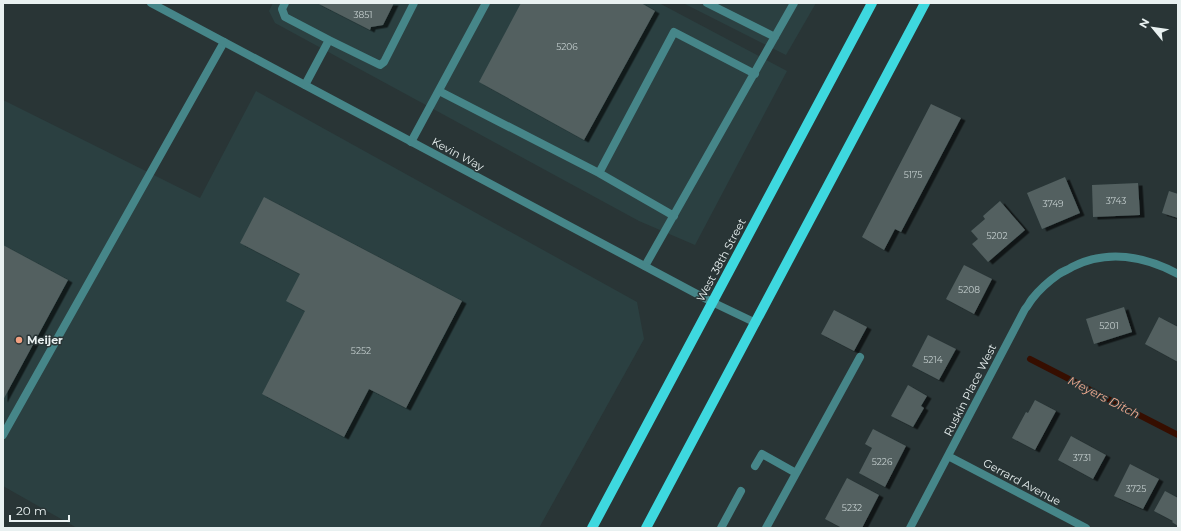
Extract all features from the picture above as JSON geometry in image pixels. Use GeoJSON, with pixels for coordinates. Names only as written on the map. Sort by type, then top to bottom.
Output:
{"type":"FeatureCollection","features":[{"type":"Feature","properties":{"kind":"main road","name":"West 38th Street"},"geometry":{"type":"LineString","coordinates":[[592,528],[872,3]]}},
{"type":"Feature","properties":{"kind":"main road"},"geometry":{"type":"LineString","coordinates":[[646,528],[925,3]]}},
{"type":"Feature","properties":{"kind":"street","name":"Kevin Way"},"geometry":{"type":"LineString","coordinates":[[151,3],[712,302],[756,323]]}},
{"type":"Feature","properties":{"kind":"street"},"geometry":{"type":"LineString","coordinates":[[285,3],[282,9],[285,17],[380,65],[384,62],[414,3]]}},
{"type":"Feature","properties":{"kind":"street"},"geometry":{"type":"LineString","coordinates":[[411,142],[486,3]]}},
{"type":"Feature","properties":{"kind":"street"},"geometry":{"type":"LineString","coordinates":[[707,3],[775,37]]}},
{"type":"Feature","properties":{"kind":"street"},"geometry":{"type":"LineString","coordinates":[[645,266],[794,3]]}},
{"type":"Feature","properties":{"kind":"street"},"geometry":{"type":"LineString","coordinates":[[599,173],[674,32],[755,74]]}},
{"type":"Feature","properties":{"kind":"street"},"geometry":{"type":"LineString","coordinates":[[305,85],[329,40]]}},
{"type":"Feature","properties":{"kind":"street"},"geometry":{"type":"LineString","coordinates":[[3,435],[224,42]]}},
{"type":"Feature","properties":{"kind":"street"},"geometry":{"type":"LineString","coordinates":[[439,90],[599,173],[674,216]]}},
{"type":"Feature","properties":{"kind":"street","name":"Ruskin Place West"},"geometry":{"type":"LineString","coordinates":[[910,528],[1025,309],[1048,282],[1063,271],[1079,263],[1097,258],[1125,257],[1153,262],[1178,274]]}},
{"type":"Feature","properties":{"kind":"street"},"geometry":{"type":"LineString","coordinates":[[766,528],[860,357]]}},
{"type":"Feature","properties":{"kind":"street"},"geometry":{"type":"LineString","coordinates":[[755,466],[762,454],[796,473]]}},
{"type":"Feature","properties":{"kind":"street","name":"Gerrard Avenue"},"geometry":{"type":"LineString","coordinates":[[948,456],[1086,528]]}},
{"type":"Feature","properties":{"kind":"street"},"geometry":{"type":"LineString","coordinates":[[721,528],[741,491]]}},
{"type":"Feature","properties":{"kind":"shaded area"},"geometry":{"type":"Polygon","coordinates":[[[273,3],[659,3],[787,71],[695,245],[639,221],[275,23],[269,11],[273,3]]]}},
{"type":"Feature","properties":{"kind":"shaded area"},"geometry":{"type":"Polygon","coordinates":[[[683,3],[816,3],[786,55],[683,3]]]}},
{"type":"Feature","properties":{"kind":"shaded area"},"geometry":{"type":"Polygon","coordinates":[[[256,91],[637,302],[644,339],[539,528],[77,528],[3,486],[3,100],[200,198],[256,91]]]}},
{"type":"Feature","properties":{"kind":"building"},"geometry":{"type":"Polygon","coordinates":[[[317,3],[394,3],[383,25],[371,27],[370,30],[317,3]]]}},
{"type":"Feature","properties":{"kind":"building"},"geometry":{"type":"Polygon","coordinates":[[[521,3],[641,3],[655,11],[584,140],[479,82],[521,3]]]}},
{"type":"Feature","properties":{"kind":"building"},"geometry":{"type":"Polygon","coordinates":[[[931,104],[961,118],[901,232],[895,229],[884,250],[862,237],[931,104]]]}},
{"type":"Feature","properties":{"kind":"building"},"geometry":{"type":"Polygon","coordinates":[[[1065,177],[1080,213],[1042,229],[1027,193],[1065,177]]]}},
{"type":"Feature","properties":{"kind":"building"},"geometry":{"type":"Polygon","coordinates":[[[1138,183],[1140,215],[1093,217],[1092,185],[1138,183]]]}},
{"type":"Feature","properties":{"kind":"building"},"geometry":{"type":"Polygon","coordinates":[[[1169,191],[1178,194],[1178,218],[1162,213],[1169,191]]]}},
{"type":"Feature","properties":{"kind":"building"},"geometry":{"type":"Polygon","coordinates":[[[264,197],[462,301],[406,408],[369,389],[344,437],[262,394],[305,311],[286,301],[300,274],[240,243],[264,197]]]}},
{"type":"Feature","properties":{"kind":"building"},"geometry":{"type":"Polygon","coordinates":[[[1000,201],[1025,230],[988,262],[972,244],[978,239],[971,231],[985,219],[983,216],[1000,201]]]}},
{"type":"Feature","properties":{"kind":"building","name":"Meijer"},"geometry":{"type":"Polygon","coordinates":[[[3,245],[68,280],[3,400],[3,245]]]}},
{"type":"Feature","properties":{"kind":"building"},"geometry":{"type":"Polygon","coordinates":[[[964,265],[992,279],[974,314],[946,299],[964,265]]]}},
{"type":"Feature","properties":{"kind":"building"},"geometry":{"type":"Polygon","coordinates":[[[1124,307],[1132,332],[1094,344],[1086,319],[1124,307]]]}},
{"type":"Feature","properties":{"kind":"building"},"geometry":{"type":"Polygon","coordinates":[[[834,310],[867,327],[854,351],[821,334],[834,310]]]}},
{"type":"Feature","properties":{"kind":"building"},"geometry":{"type":"Polygon","coordinates":[[[1159,317],[1178,327],[1178,362],[1145,344],[1159,317]]]}},
{"type":"Feature","properties":{"kind":"building"},"geometry":{"type":"Polygon","coordinates":[[[928,335],[956,349],[939,380],[912,366],[928,335]]]}},
{"type":"Feature","properties":{"kind":"building"},"geometry":{"type":"Polygon","coordinates":[[[908,385],[927,396],[921,406],[924,408],[913,427],[891,416],[908,385]]]}},
{"type":"Feature","properties":{"kind":"building"},"geometry":{"type":"Polygon","coordinates":[[[1035,400],[1056,411],[1035,450],[1012,438],[1026,412],[1028,413],[1035,400]]]}},
{"type":"Feature","properties":{"kind":"building"},"geometry":{"type":"Polygon","coordinates":[[[873,429],[906,446],[885,487],[859,473],[872,448],[865,444],[873,429]]]}},
{"type":"Feature","properties":{"kind":"building"},"geometry":{"type":"Polygon","coordinates":[[[1071,436],[1106,455],[1093,479],[1058,460],[1071,436]]]}},
{"type":"Feature","properties":{"kind":"building"},"geometry":{"type":"Polygon","coordinates":[[[1130,464],[1159,479],[1143,509],[1114,496],[1130,464]]]}},
{"type":"Feature","properties":{"kind":"building"},"geometry":{"type":"Polygon","coordinates":[[[847,478],[879,495],[862,528],[842,528],[825,519],[847,478]]]}},
{"type":"Feature","properties":{"kind":"building"},"geometry":{"type":"Polygon","coordinates":[[[1165,491],[1178,498],[1178,526],[1172,522],[1173,521],[1154,511],[1165,491]]]}},
{"type":"Feature","properties":{"kind":"waterway","name":"Meyers Ditch"},"geometry":{"type":"LineString","coordinates":[[1030,359],[1178,435]]}},
{"type":"Feature","properties":{"kind":"place","name":"Meijer"},"geometry":{"type":"Point","coordinates":[19,340]}}]}
